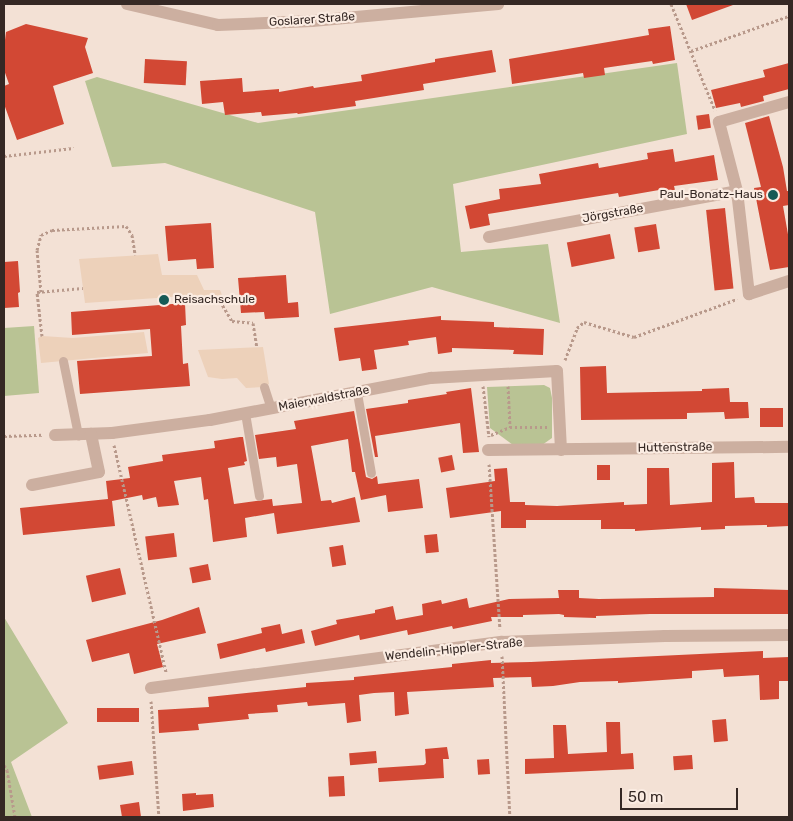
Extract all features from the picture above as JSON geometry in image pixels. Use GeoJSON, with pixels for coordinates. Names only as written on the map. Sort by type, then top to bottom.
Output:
{"type":"FeatureCollection","features":[{"type":"Feature","properties":{"kind":"street","name":"Goslarer Straße"},"geometry":{"type":"LineString","coordinates":[[127,4],[218,25],[312,21],[498,4]]}},
{"type":"Feature","properties":{"kind":"street"},"geometry":{"type":"LineString","coordinates":[[789,102],[719,122],[736,191],[749,294],[789,280]]}},
{"type":"Feature","properties":{"kind":"street","name":"Jörgstraße"},"geometry":{"type":"LineString","coordinates":[[489,237],[736,191]]}},
{"type":"Feature","properties":{"kind":"street"},"geometry":{"type":"LineString","coordinates":[[557,371],[561,450]]}},
{"type":"Feature","properties":{"kind":"street","name":"Maierwaldstraße"},"geometry":{"type":"LineString","coordinates":[[55,435],[112,433],[245,414],[431,378],[557,371]]}},
{"type":"Feature","properties":{"kind":"street"},"geometry":{"type":"LineString","coordinates":[[32,484],[99,472],[92,434]]}},
{"type":"Feature","properties":{"kind":"street","name":"Huttenstraße"},"geometry":{"type":"LineString","coordinates":[[488,456],[561,450],[789,447]]}},
{"type":"Feature","properties":{"kind":"street","name":"Wendelin-Hippler-Straße"},"geometry":{"type":"LineString","coordinates":[[151,688],[502,642],[665,636],[789,635]]}},
{"type":"Feature","properties":{"kind":"lane"},"geometry":{"type":"LineString","coordinates":[[63,361],[78,435]]}},
{"type":"Feature","properties":{"kind":"lane"},"geometry":{"type":"LineString","coordinates":[[264,387],[271,409]]}},
{"type":"Feature","properties":{"kind":"lane"},"geometry":{"type":"LineString","coordinates":[[357,393],[370,473]]}},
{"type":"Feature","properties":{"kind":"lane"},"geometry":{"type":"LineString","coordinates":[[245,414],[259,496]]}},
{"type":"Feature","properties":{"kind":"path"},"geometry":{"type":"LineString","coordinates":[[671,4],[719,122]]}},
{"type":"Feature","properties":{"kind":"path"},"geometry":{"type":"LineString","coordinates":[[691,51],[789,16]]}},
{"type":"Feature","properties":{"kind":"path"},"geometry":{"type":"LineString","coordinates":[[4,156],[74,148]]}},
{"type":"Feature","properties":{"kind":"path"},"geometry":{"type":"LineString","coordinates":[[41,292],[37,250],[42,235],[52,230],[126,226],[132,235],[135,256]]}},
{"type":"Feature","properties":{"kind":"path"},"geometry":{"type":"LineString","coordinates":[[42,336],[37,292],[83,288]]}},
{"type":"Feature","properties":{"kind":"path"},"geometry":{"type":"LineString","coordinates":[[557,371],[567,358],[577,328],[584,322],[634,337],[749,294]]}},
{"type":"Feature","properties":{"kind":"path"},"geometry":{"type":"LineString","coordinates":[[220,301],[232,322],[253,323],[258,347]]}},
{"type":"Feature","properties":{"kind":"path"},"geometry":{"type":"LineString","coordinates":[[507,373],[510,428]]}},
{"type":"Feature","properties":{"kind":"path"},"geometry":{"type":"LineString","coordinates":[[484,397],[489,436],[488,456],[500,626]]}},
{"type":"Feature","properties":{"kind":"path"},"geometry":{"type":"LineString","coordinates":[[489,436],[510,428],[548,427]]}},
{"type":"Feature","properties":{"kind":"path"},"geometry":{"type":"LineString","coordinates":[[112,433],[163,658]]}},
{"type":"Feature","properties":{"kind":"path"},"geometry":{"type":"LineString","coordinates":[[4,436],[55,435]]}},
{"type":"Feature","properties":{"kind":"path"},"geometry":{"type":"LineString","coordinates":[[502,655],[510,817]]}},
{"type":"Feature","properties":{"kind":"path"},"geometry":{"type":"LineString","coordinates":[[151,688],[159,817]]}},
{"type":"Feature","properties":{"kind":"path"},"geometry":{"type":"LineString","coordinates":[[4,765],[7,770],[15,817]]}},
{"type":"Feature","properties":{"kind":"green space"},"geometry":{"type":"Polygon","coordinates":[[[677,63],[687,134],[453,184],[461,252],[548,244],[560,323],[432,287],[330,314],[315,212],[165,163],[112,167],[85,81],[97,77],[258,123],[677,63]]]}},
{"type":"Feature","properties":{"kind":"green space"},"geometry":{"type":"Polygon","coordinates":[[[34,326],[39,393],[4,396],[4,328],[34,326]]]}},
{"type":"Feature","properties":{"kind":"green space"},"geometry":{"type":"Polygon","coordinates":[[[544,385],[550,388],[552,398],[552,438],[542,445],[513,445],[490,428],[487,387],[544,385]]]}},
{"type":"Feature","properties":{"kind":"green space"},"geometry":{"type":"Polygon","coordinates":[[[4,617],[68,723],[11,762],[32,817],[4,817],[4,617]]]}},
{"type":"Feature","properties":{"kind":"shaded area"},"geometry":{"type":"Polygon","coordinates":[[[158,254],[162,275],[197,275],[204,290],[220,290],[224,300],[191,301],[185,296],[85,303],[79,259],[158,254]]]}},
{"type":"Feature","properties":{"kind":"shaded area"},"geometry":{"type":"Polygon","coordinates":[[[144,332],[148,353],[41,363],[38,338],[42,336],[73,338],[144,332]]]}},
{"type":"Feature","properties":{"kind":"shaded area"},"geometry":{"type":"Polygon","coordinates":[[[263,347],[269,384],[264,387],[246,388],[237,378],[222,379],[208,377],[198,350],[263,347]]]}},
{"type":"Feature","properties":{"kind":"building"},"geometry":{"type":"Polygon","coordinates":[[[686,4],[732,4],[733,5],[692,20],[686,4]]]}},
{"type":"Feature","properties":{"kind":"building"},"geometry":{"type":"Polygon","coordinates":[[[26,24],[88,38],[85,47],[93,73],[53,86],[64,124],[17,140],[4,104],[4,86],[9,84],[4,70],[4,48],[6,32],[26,24]]]}},
{"type":"Feature","properties":{"kind":"building"},"geometry":{"type":"Polygon","coordinates":[[[670,26],[675,60],[653,64],[652,61],[604,68],[605,75],[584,78],[583,73],[512,84],[509,59],[649,35],[648,29],[670,26]]]}},
{"type":"Feature","properties":{"kind":"building"},"geometry":{"type":"Polygon","coordinates":[[[492,50],[496,72],[423,84],[424,90],[355,101],[356,106],[298,114],[262,116],[261,112],[225,115],[223,102],[202,104],[200,81],[242,78],[243,92],[279,89],[279,92],[362,81],[361,75],[435,62],[435,59],[492,50]]]}},
{"type":"Feature","properties":{"kind":"building"},"geometry":{"type":"Polygon","coordinates":[[[145,59],[187,61],[186,85],[144,83],[145,59]]]}},
{"type":"Feature","properties":{"kind":"building"},"geometry":{"type":"Polygon","coordinates":[[[789,63],[789,89],[763,96],[764,101],[741,107],[740,103],[716,108],[711,90],[765,77],[763,70],[789,63]]]}},
{"type":"Feature","properties":{"kind":"building"},"geometry":{"type":"Polygon","coordinates":[[[709,114],[711,128],[698,130],[696,116],[709,114]]]}},
{"type":"Feature","properties":{"kind":"building"},"geometry":{"type":"Polygon","coordinates":[[[769,116],[783,167],[787,191],[789,191],[789,205],[783,206],[789,240],[789,267],[770,270],[754,188],[761,187],[745,123],[769,116]]]}},
{"type":"Feature","properties":{"kind":"building"},"geometry":{"type":"Polygon","coordinates":[[[673,149],[675,162],[714,155],[718,180],[674,186],[675,190],[659,192],[659,190],[619,197],[618,193],[488,214],[490,225],[470,229],[465,206],[500,199],[499,189],[541,184],[539,174],[598,163],[599,168],[648,159],[647,153],[673,149]]]}},
{"type":"Feature","properties":{"kind":"building"},"geometry":{"type":"Polygon","coordinates":[[[725,208],[733,289],[715,291],[706,210],[725,208]]]}},
{"type":"Feature","properties":{"kind":"building"},"geometry":{"type":"Polygon","coordinates":[[[211,223],[214,268],[197,269],[196,259],[168,261],[165,226],[211,223]]]}},
{"type":"Feature","properties":{"kind":"building"},"geometry":{"type":"Polygon","coordinates":[[[656,224],[660,249],[638,252],[634,227],[656,224]]]}},
{"type":"Feature","properties":{"kind":"building"},"geometry":{"type":"Polygon","coordinates":[[[610,234],[615,259],[572,267],[567,242],[610,234]]]}},
{"type":"Feature","properties":{"kind":"building"},"geometry":{"type":"Polygon","coordinates":[[[18,261],[19,307],[4,308],[4,262],[18,261]]]}},
{"type":"Feature","properties":{"kind":"building"},"geometry":{"type":"Polygon","coordinates":[[[286,275],[288,303],[298,302],[299,317],[265,319],[264,312],[241,313],[238,278],[286,275]]]}},
{"type":"Feature","properties":{"kind":"building"},"geometry":{"type":"Polygon","coordinates":[[[185,303],[186,325],[181,326],[183,364],[188,363],[190,386],[80,394],[77,361],[152,356],[150,329],[72,335],[71,312],[185,303]]]}},
{"type":"Feature","properties":{"kind":"building"},"geometry":{"type":"Polygon","coordinates":[[[441,316],[441,320],[494,322],[494,327],[544,329],[543,355],[513,354],[514,350],[452,348],[452,352],[438,354],[436,337],[408,341],[409,345],[374,350],[377,369],[362,371],[360,358],[339,361],[334,328],[441,316]]]}},
{"type":"Feature","properties":{"kind":"building"},"geometry":{"type":"Polygon","coordinates":[[[606,366],[607,393],[702,391],[702,389],[729,388],[730,402],[748,402],[749,418],[725,419],[724,412],[687,413],[687,419],[581,420],[580,367],[606,366]]]}},
{"type":"Feature","properties":{"kind":"building"},"geometry":{"type":"Polygon","coordinates":[[[471,388],[479,452],[463,453],[460,423],[375,436],[378,457],[375,457],[366,409],[408,403],[408,400],[471,388]]]}},
{"type":"Feature","properties":{"kind":"building"},"geometry":{"type":"Polygon","coordinates":[[[760,408],[783,408],[783,427],[760,427],[760,408]]]}},
{"type":"Feature","properties":{"kind":"building"},"geometry":{"type":"Polygon","coordinates":[[[354,411],[366,477],[372,479],[377,476],[378,484],[419,479],[423,508],[388,512],[386,495],[361,500],[355,472],[352,472],[348,439],[311,446],[321,501],[331,500],[332,503],[355,497],[360,522],[277,534],[274,513],[245,518],[247,537],[213,542],[208,499],[204,500],[201,477],[174,481],[179,505],[158,507],[156,497],[143,500],[142,495],[112,501],[115,526],[23,535],[20,508],[108,499],[106,481],[130,478],[128,467],[163,461],[162,455],[215,448],[214,441],[240,437],[243,437],[247,461],[244,462],[245,465],[228,468],[234,504],[272,499],[273,506],[302,503],[297,464],[277,467],[276,457],[259,459],[255,435],[296,429],[294,421],[354,411]]]}},
{"type":"Feature","properties":{"kind":"building"},"geometry":{"type":"Polygon","coordinates":[[[452,455],[455,470],[441,472],[438,458],[452,455]]]}},
{"type":"Feature","properties":{"kind":"building"},"geometry":{"type":"Polygon","coordinates":[[[734,462],[735,498],[754,497],[755,503],[788,503],[789,526],[725,526],[725,529],[701,530],[701,527],[635,531],[635,529],[601,529],[601,520],[526,520],[526,528],[501,528],[501,511],[450,518],[446,488],[495,481],[494,469],[507,468],[510,502],[525,502],[525,505],[557,506],[624,502],[624,505],[647,504],[647,468],[669,468],[670,505],[712,502],[712,463],[734,462]]]}},
{"type":"Feature","properties":{"kind":"building"},"geometry":{"type":"Polygon","coordinates":[[[597,465],[610,465],[610,480],[597,480],[597,465]]]}},
{"type":"Feature","properties":{"kind":"building"},"geometry":{"type":"Polygon","coordinates":[[[174,533],[177,557],[148,560],[145,537],[174,533]]]}},
{"type":"Feature","properties":{"kind":"building"},"geometry":{"type":"Polygon","coordinates":[[[437,534],[439,552],[426,553],[424,535],[437,534]]]}},
{"type":"Feature","properties":{"kind":"building"},"geometry":{"type":"Polygon","coordinates":[[[343,545],[346,565],[332,567],[329,547],[343,545]]]}},
{"type":"Feature","properties":{"kind":"building"},"geometry":{"type":"Polygon","coordinates":[[[208,564],[211,580],[192,583],[189,568],[208,564]]]}},
{"type":"Feature","properties":{"kind":"building"},"geometry":{"type":"Polygon","coordinates":[[[120,568],[126,594],[92,602],[86,576],[120,568]]]}},
{"type":"Feature","properties":{"kind":"building"},"geometry":{"type":"Polygon","coordinates":[[[714,588],[789,590],[789,614],[650,614],[596,616],[596,618],[564,617],[564,615],[559,614],[491,617],[492,621],[453,629],[452,626],[408,635],[407,630],[360,640],[359,635],[315,646],[311,631],[337,624],[336,620],[375,613],[375,610],[393,606],[396,620],[423,615],[422,604],[441,600],[442,604],[467,598],[469,608],[509,599],[559,598],[558,590],[579,590],[579,598],[599,599],[714,597],[714,588]]]}},
{"type":"Feature","properties":{"kind":"building"},"geometry":{"type":"Polygon","coordinates":[[[199,607],[206,633],[157,644],[163,667],[134,674],[129,653],[92,662],[86,640],[162,620],[199,607]]]}},
{"type":"Feature","properties":{"kind":"building"},"geometry":{"type":"Polygon","coordinates":[[[280,624],[282,634],[302,629],[305,643],[266,652],[265,648],[220,659],[217,644],[262,633],[261,628],[280,624]]]}},
{"type":"Feature","properties":{"kind":"building"},"geometry":{"type":"Polygon","coordinates":[[[763,651],[763,658],[789,657],[789,681],[779,681],[779,699],[760,700],[759,675],[724,677],[723,669],[692,671],[692,678],[618,683],[618,681],[580,682],[532,687],[531,677],[493,678],[494,687],[407,692],[409,714],[395,716],[394,692],[374,693],[359,695],[361,721],[347,723],[345,703],[308,706],[307,702],[277,705],[278,712],[248,714],[249,719],[198,724],[199,730],[159,733],[158,710],[209,707],[208,697],[306,687],[306,683],[354,680],[354,677],[452,667],[452,664],[491,660],[491,663],[531,662],[763,651]]]}},
{"type":"Feature","properties":{"kind":"building"},"geometry":{"type":"Polygon","coordinates":[[[97,708],[139,708],[139,722],[97,722],[97,708]]]}},
{"type":"Feature","properties":{"kind":"building"},"geometry":{"type":"Polygon","coordinates":[[[726,719],[728,741],[714,742],[712,720],[726,719]]]}},
{"type":"Feature","properties":{"kind":"building"},"geometry":{"type":"Polygon","coordinates":[[[606,722],[620,722],[621,754],[633,753],[634,769],[525,774],[525,759],[554,758],[553,725],[566,725],[568,754],[607,752],[606,722]]]}},
{"type":"Feature","properties":{"kind":"building"},"geometry":{"type":"Polygon","coordinates":[[[447,747],[449,759],[443,759],[444,778],[379,782],[378,768],[424,765],[426,763],[425,749],[447,747]]]}},
{"type":"Feature","properties":{"kind":"building"},"geometry":{"type":"Polygon","coordinates":[[[376,751],[377,763],[350,765],[349,753],[376,751]]]}},
{"type":"Feature","properties":{"kind":"building"},"geometry":{"type":"Polygon","coordinates":[[[692,755],[693,769],[674,770],[673,756],[692,755]]]}},
{"type":"Feature","properties":{"kind":"building"},"geometry":{"type":"Polygon","coordinates":[[[489,759],[490,774],[478,775],[477,760],[489,759]]]}},
{"type":"Feature","properties":{"kind":"building"},"geometry":{"type":"Polygon","coordinates":[[[132,761],[134,775],[99,780],[97,766],[132,761]]]}},
{"type":"Feature","properties":{"kind":"building"},"geometry":{"type":"Polygon","coordinates":[[[344,776],[345,796],[329,797],[328,777],[344,776]]]}},
{"type":"Feature","properties":{"kind":"building"},"geometry":{"type":"Polygon","coordinates":[[[196,793],[196,795],[213,794],[214,807],[183,811],[182,794],[196,793]]]}},
{"type":"Feature","properties":{"kind":"building"},"geometry":{"type":"Polygon","coordinates":[[[139,802],[141,817],[122,817],[120,805],[139,802]]]}},
{"type":"Feature","properties":{"kind":"place","name":"Paul-Bonatz-Haus"},"geometry":{"type":"Point","coordinates":[773,195]}},
{"type":"Feature","properties":{"kind":"place","name":"Reisachschule"},"geometry":{"type":"Point","coordinates":[164,300]}}]}
